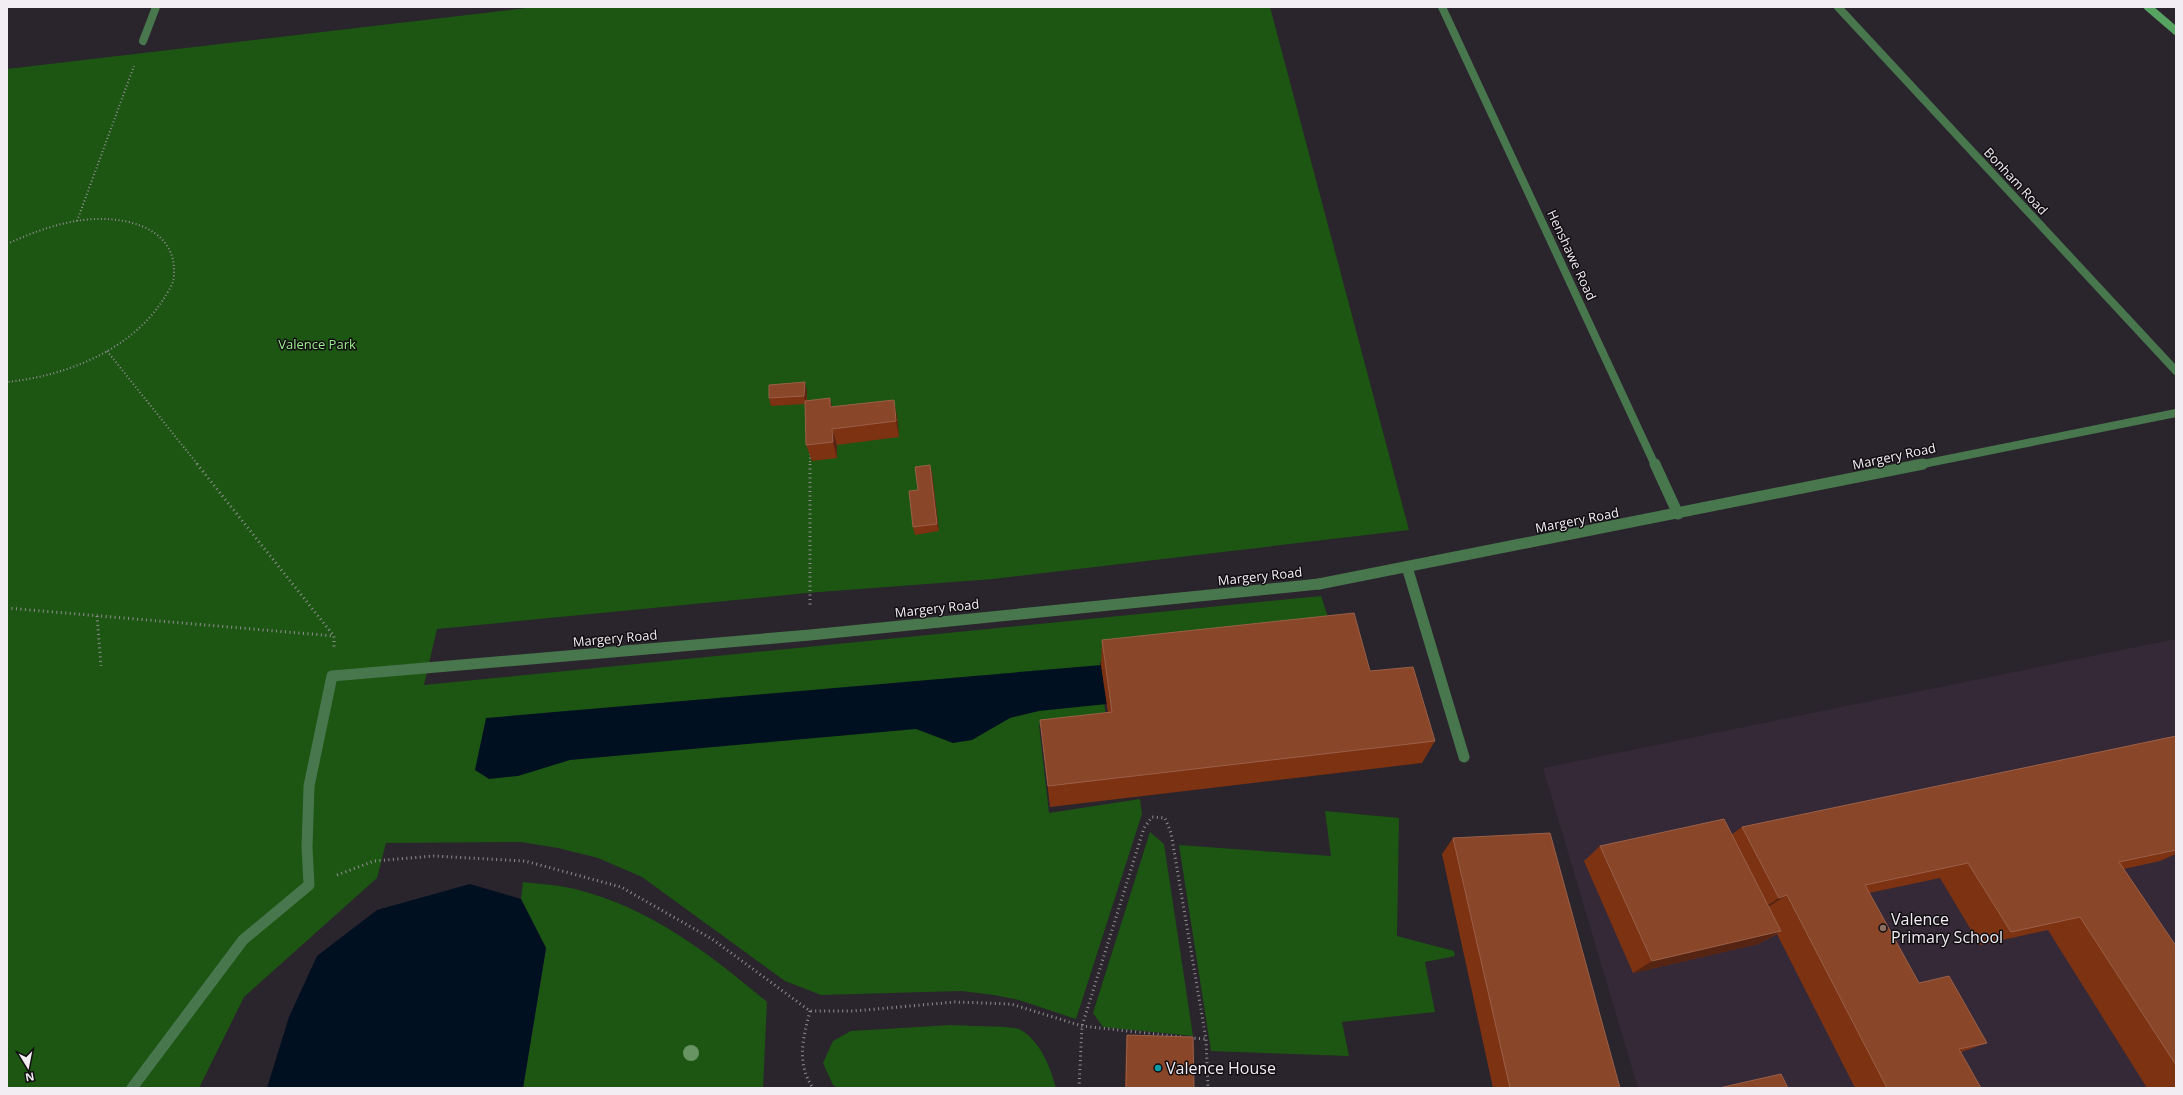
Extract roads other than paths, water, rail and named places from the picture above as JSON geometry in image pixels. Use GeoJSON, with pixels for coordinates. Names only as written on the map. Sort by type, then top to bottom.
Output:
{"type":"FeatureCollection","features":[{"type":"Feature","properties":{"kind":"street"},"geometry":{"type":"LineString","coordinates":[[143,41],[156,7]]}},
{"type":"Feature","properties":{"kind":"street","name":"Henshawe Road"},"geometry":{"type":"LineString","coordinates":[[1442,7],[1678,514]]}},
{"type":"Feature","properties":{"kind":"street","name":"Bonham Road"},"geometry":{"type":"LineString","coordinates":[[1838,7],[2176,372]]}},
{"type":"Feature","properties":{"kind":"street"},"geometry":{"type":"LineString","coordinates":[[2148,7],[2176,31]]}},
{"type":"Feature","properties":{"kind":"street","name":"Margery Road"},"geometry":{"type":"LineString","coordinates":[[132,1088],[243,940],[309,885],[307,847],[309,786],[332,676],[810,635],[1319,584],[1678,514],[2176,413]]}},
{"type":"Feature","properties":{"kind":"street"},"geometry":{"type":"LineString","coordinates":[[1407,567],[1464,758]]}},
{"type":"Feature","properties":{"kind":"water"},"geometry":{"type":"Polygon","coordinates":[[[1101,665],[1107,704],[1039,711],[1010,718],[972,740],[953,743],[916,729],[570,760],[518,776],[489,779],[475,770],[486,718],[1101,665]]]}},
{"type":"Feature","properties":{"kind":"water"},"geometry":{"type":"Polygon","coordinates":[[[470,884],[521,899],[546,948],[523,1088],[267,1088],[289,1017],[317,956],[377,910],[470,884]]]}},
{"type":"Feature","properties":{"kind":"place","name":"Valence Primary School"},"geometry":{"type":"Point","coordinates":[1883,928]}},
{"type":"Feature","properties":{"kind":"place","name":"Valence House"},"geometry":{"type":"Point","coordinates":[1158,1068]}},
{"type":"Feature","properties":{"kind":"park label","name":"Valence Park"},"geometry":{"type":"Point","coordinates":[317,344]}}]}
